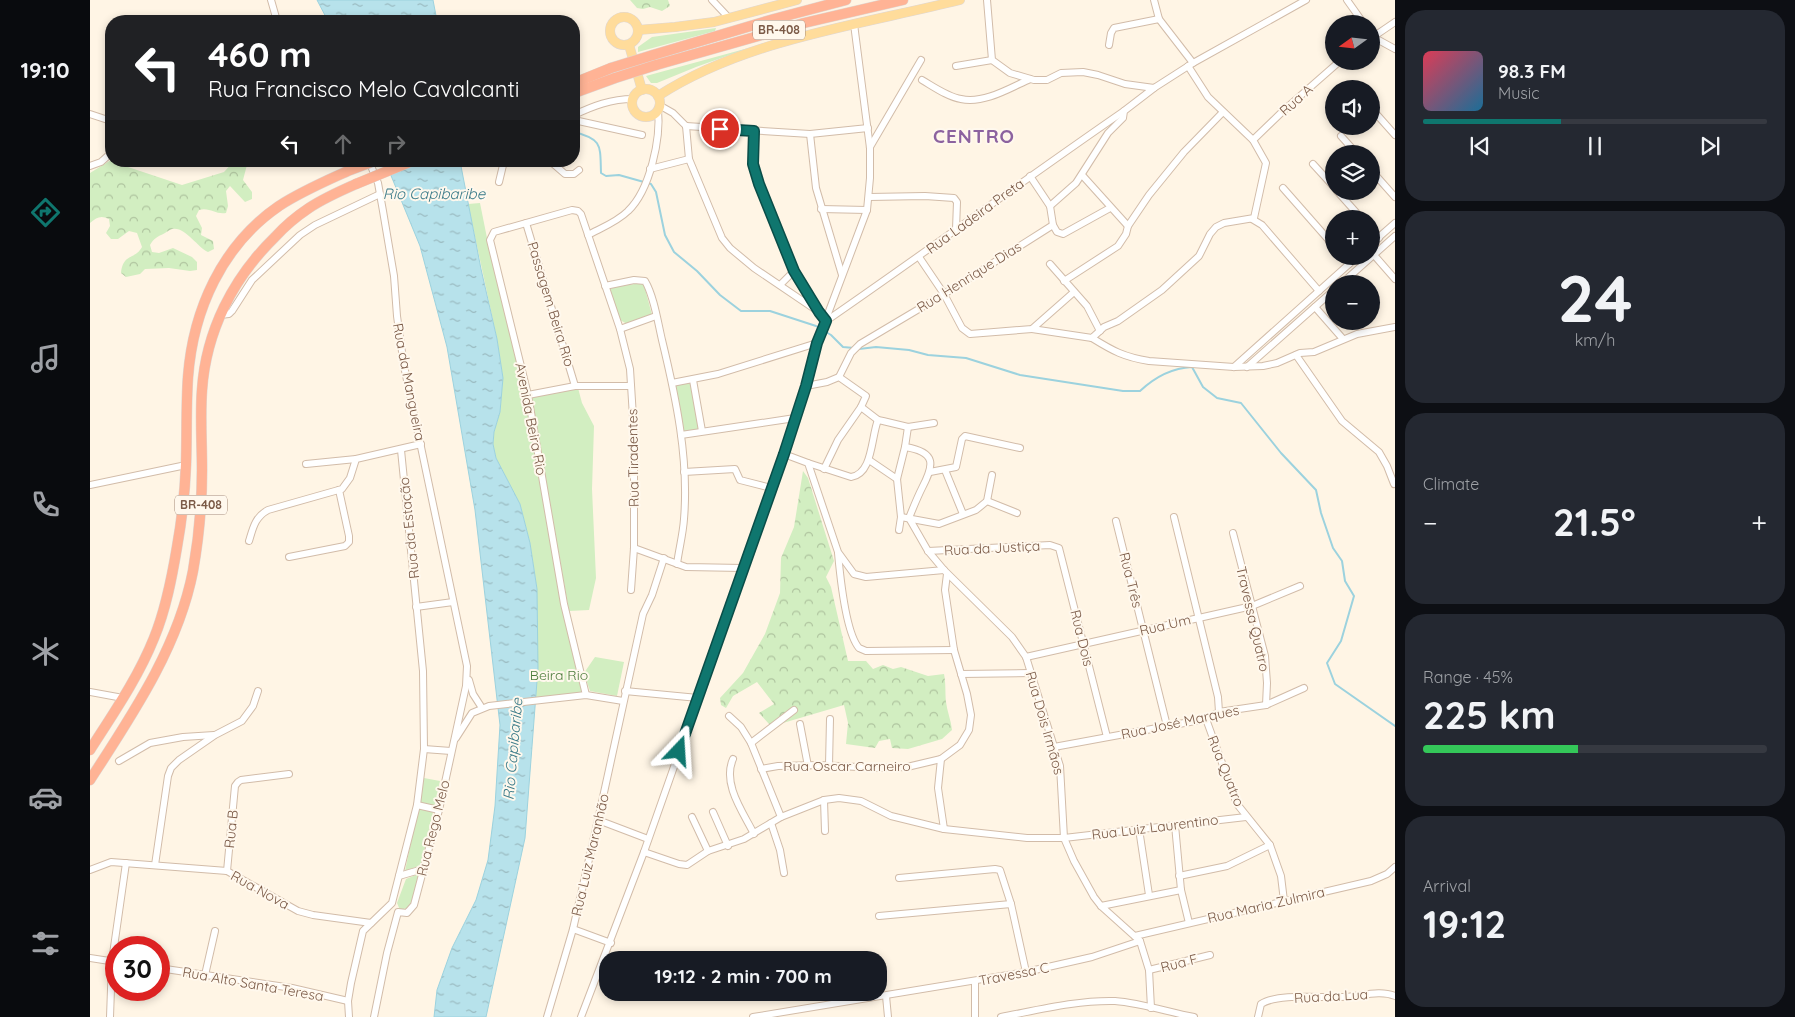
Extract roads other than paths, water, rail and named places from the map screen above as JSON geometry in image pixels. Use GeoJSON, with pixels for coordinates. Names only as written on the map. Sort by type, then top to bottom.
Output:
{"type":"FeatureCollection","features":[{"type":"Feature","properties":{"kind":"highway","name":"BR-408"},"geometry":{"type":"LineString","coordinates":[[580,81],[654,60],[774,19],[846,0]]}},
{"type":"Feature","properties":{"kind":"highway","name":"BR-408"},"geometry":{"type":"LineString","coordinates":[[654,60],[903,0]]}},
{"type":"Feature","properties":{"kind":"highway","name":"BR-408"},"geometry":{"type":"LineString","coordinates":[[580,90],[613,73]]}},
{"type":"Feature","properties":{"kind":"highway","name":"BR-408"},"geometry":{"type":"LineString","coordinates":[[90,750],[123,698],[154,637],[170,585],[182,512],[186,465],[188,376],[198,316],[207,293],[232,251],[252,228],[278,207],[300,194],[358,167]]}},
{"type":"Feature","properties":{"kind":"highway","name":"BR-408"},"geometry":{"type":"LineString","coordinates":[[90,780],[144,694],[176,629],[192,573],[201,514],[202,390],[207,360],[220,316],[236,284],[249,264],[284,228],[308,208],[356,184],[397,167]]}},
{"type":"Feature","properties":{"kind":"main road"},"geometry":{"type":"LineString","coordinates":[[638,30],[682,26],[729,18],[797,0]]}},
{"type":"Feature","properties":{"kind":"main road"},"geometry":{"type":"LineString","coordinates":[[658,103],[651,90],[642,90],[633,99],[633,107],[642,116],[651,116],[658,103],[692,75],[739,56],[854,24],[960,0]]}},
{"type":"Feature","properties":{"kind":"main road"},"geometry":{"type":"LineString","coordinates":[[626,17],[634,21],[638,30],[636,39],[629,45],[615,42],[610,35],[611,25],[617,18],[626,17]]}},
{"type":"Feature","properties":{"kind":"main road"},"geometry":{"type":"LineString","coordinates":[[629,45],[642,90]]}},
{"type":"Feature","properties":{"kind":"street"},"geometry":{"type":"LineString","coordinates":[[271,0],[275,15]]}},
{"type":"Feature","properties":{"kind":"street"},"geometry":{"type":"LineString","coordinates":[[712,0],[729,18]]}},
{"type":"Feature","properties":{"kind":"street"},"geometry":{"type":"LineString","coordinates":[[987,0],[992,60]]}},
{"type":"Feature","properties":{"kind":"street"},"geometry":{"type":"LineString","coordinates":[[1092,338],[1104,327],[1123,318],[1162,290],[1199,256],[1210,234],[1216,227],[1224,223],[1252,219],[1256,215],[1266,165],[1253,140],[1208,97],[1191,64],[1159,19],[1154,0]]}},
{"type":"Feature","properties":{"kind":"street","name":"Rua Ladeira Preta"},"geometry":{"type":"LineString","coordinates":[[823,327],[956,229],[1154,88],[1191,64],[1306,0]]}},
{"type":"Feature","properties":{"kind":"street"},"geometry":{"type":"LineString","coordinates":[[1347,0],[1358,15]]}},
{"type":"Feature","properties":{"kind":"street"},"geometry":{"type":"LineString","coordinates":[[1108,45],[1114,28],[1159,19]]}},
{"type":"Feature","properties":{"kind":"street"},"geometry":{"type":"LineString","coordinates":[[1380,32],[1395,22]]}},
{"type":"Feature","properties":{"kind":"street"},"geometry":{"type":"LineString","coordinates":[[582,1017],[644,852],[784,454],[806,386],[817,343],[867,210],[870,148],[854,24]]}},
{"type":"Feature","properties":{"kind":"street"},"geometry":{"type":"LineString","coordinates":[[1380,41],[1395,49]]}},
{"type":"Feature","properties":{"kind":"street"},"geometry":{"type":"LineString","coordinates":[[870,148],[921,60]]}},
{"type":"Feature","properties":{"kind":"street"},"geometry":{"type":"LineString","coordinates":[[956,66],[992,60],[1010,73],[1030,79],[1044,81],[1061,73],[1083,72],[1125,84],[1154,88]]}},
{"type":"Feature","properties":{"kind":"street","name":"Rua A"},"geometry":{"type":"LineString","coordinates":[[1253,140],[1282,111],[1330,70]]}},
{"type":"Feature","properties":{"kind":"street"},"geometry":{"type":"LineString","coordinates":[[922,80],[954,97],[967,100],[992,95],[1030,79]]}},
{"type":"Feature","properties":{"kind":"street"},"geometry":{"type":"LineString","coordinates":[[580,112],[600,104],[633,99]]}},
{"type":"Feature","properties":{"kind":"street"},"geometry":{"type":"LineString","coordinates":[[658,103],[673,113],[686,126],[689,159],[722,238],[740,256],[819,312]]}},
{"type":"Feature","properties":{"kind":"street"},"geometry":{"type":"LineString","coordinates":[[588,235],[628,212],[644,188],[650,169],[658,128],[658,103]]}},
{"type":"Feature","properties":{"kind":"street","name":"Rua Ladeira Preta"},"geometry":{"type":"LineString","coordinates":[[1050,206],[1069,190],[1082,175],[1110,130],[1123,118],[1124,111]]}},
{"type":"Feature","properties":{"kind":"street"},"geometry":{"type":"LineString","coordinates":[[1064,280],[1114,250],[1123,239],[1128,226],[1168,171],[1224,112]]}},
{"type":"Feature","properties":{"kind":"street"},"geometry":{"type":"LineString","coordinates":[[90,114],[105,119]]}},
{"type":"Feature","properties":{"kind":"street"},"geometry":{"type":"LineString","coordinates":[[1380,118],[1395,135]]}},
{"type":"Feature","properties":{"kind":"street"},"geometry":{"type":"LineString","coordinates":[[580,121],[642,135]]}},
{"type":"Feature","properties":{"kind":"street"},"geometry":{"type":"LineString","coordinates":[[686,126],[810,134],[868,128]]}},
{"type":"Feature","properties":{"kind":"street"},"geometry":{"type":"LineString","coordinates":[[754,131],[753,152],[755,170],[794,271],[819,312],[823,327]]}},
{"type":"Feature","properties":{"kind":"street"},"geometry":{"type":"LineString","coordinates":[[810,134],[814,175],[821,209],[842,275]]}},
{"type":"Feature","properties":{"kind":"street"},"geometry":{"type":"LineString","coordinates":[[1341,136],[1349,145]]}},
{"type":"Feature","properties":{"kind":"street"},"geometry":{"type":"LineString","coordinates":[[90,166],[105,158]]}},
{"type":"Feature","properties":{"kind":"street"},"geometry":{"type":"LineString","coordinates":[[650,169],[689,159]]}},
{"type":"Feature","properties":{"kind":"street"},"geometry":{"type":"LineString","coordinates":[[1313,164],[1325,177]]}},
{"type":"Feature","properties":{"kind":"street","name":"Rua da Mangueira"},"geometry":{"type":"LineString","coordinates":[[371,167],[378,183],[394,276],[400,347],[466,656],[467,674]]}},
{"type":"Feature","properties":{"kind":"street"},"geometry":{"type":"LineString","coordinates":[[499,182],[503,167]]}},
{"type":"Feature","properties":{"kind":"street"},"geometry":{"type":"LineString","coordinates":[[556,167],[564,174],[571,175],[579,170]]}},
{"type":"Feature","properties":{"kind":"street"},"geometry":{"type":"LineString","coordinates":[[1082,175],[1128,226]]}},
{"type":"Feature","properties":{"kind":"street"},"geometry":{"type":"LineString","coordinates":[[1030,176],[1050,206],[1052,225],[1057,232],[1063,234],[1110,208]]}},
{"type":"Feature","properties":{"kind":"street"},"geometry":{"type":"LineString","coordinates":[[1380,180],[1395,198]]}},
{"type":"Feature","properties":{"kind":"street"},"geometry":{"type":"LineString","coordinates":[[1283,188],[1325,236]]}},
{"type":"Feature","properties":{"kind":"street"},"geometry":{"type":"LineString","coordinates":[[220,316],[229,314],[232,311],[252,280],[300,235],[315,225],[380,194]]}},
{"type":"Feature","properties":{"kind":"street"},"geometry":{"type":"LineString","coordinates":[[869,197],[925,196],[954,198],[957,202],[956,229]]}},
{"type":"Feature","properties":{"kind":"street"},"geometry":{"type":"LineString","coordinates":[[1345,200],[1354,210]]}},
{"type":"Feature","properties":{"kind":"street"},"geometry":{"type":"LineString","coordinates":[[821,209],[867,210]]}},
{"type":"Feature","properties":{"kind":"street","name":"Avenida Beira Rio"},"geometry":{"type":"LineString","coordinates":[[579,212],[572,210],[494,232],[490,240],[528,395],[564,604],[586,695]]}},
{"type":"Feature","properties":{"kind":"street","name":"Rua Tiradentes"},"geometry":{"type":"LineString","coordinates":[[579,212],[620,329],[630,369],[634,433],[634,548],[631,590]]}},
{"type":"Feature","properties":{"kind":"street"},"geometry":{"type":"LineString","coordinates":[[1252,219],[1262,226],[1319,291]]}},
{"type":"Feature","properties":{"kind":"street","name":"Passagem Beira Rio"},"geometry":{"type":"LineString","coordinates":[[526,223],[575,386]]}},
{"type":"Feature","properties":{"kind":"street"},"geometry":{"type":"LineString","coordinates":[[1380,237],[1395,223]]}},
{"type":"Feature","properties":{"kind":"street","name":"Rua Henrique Dias"},"geometry":{"type":"LineString","coordinates":[[839,377],[851,353],[860,344],[944,294],[1052,225]]}},
{"type":"Feature","properties":{"kind":"street"},"geometry":{"type":"LineString","coordinates":[[1380,249],[1395,236]]}},
{"type":"Feature","properties":{"kind":"street"},"geometry":{"type":"LineString","coordinates":[[919,257],[944,294],[962,328],[968,334],[1032,330],[1092,338],[1117,353],[1134,359],[1247,367],[1276,363],[1300,353],[1314,352],[1367,332],[1395,327]]}},
{"type":"Feature","properties":{"kind":"street"},"geometry":{"type":"LineString","coordinates":[[1380,261],[1395,279]]}},
{"type":"Feature","properties":{"kind":"street"},"geometry":{"type":"LineString","coordinates":[[1050,264],[1087,306],[1100,331]]}},
{"type":"Feature","properties":{"kind":"street"},"geometry":{"type":"LineString","coordinates":[[1234,367],[1348,265]]}},
{"type":"Feature","properties":{"kind":"street"},"geometry":{"type":"LineString","coordinates":[[1352,275],[1363,265]]}},
{"type":"Feature","properties":{"kind":"street"},"geometry":{"type":"LineString","coordinates":[[780,285],[794,271]]}},
{"type":"Feature","properties":{"kind":"street"},"geometry":{"type":"LineString","coordinates":[[606,286],[634,280],[645,281],[656,316],[672,383],[681,435],[684,472],[684,518],[677,564]]}},
{"type":"Feature","properties":{"kind":"street"},"geometry":{"type":"LineString","coordinates":[[1032,330],[1074,292]]}},
{"type":"Feature","properties":{"kind":"street"},"geometry":{"type":"LineString","coordinates":[[1247,367],[1325,298]]}},
{"type":"Feature","properties":{"kind":"street"},"geometry":{"type":"LineString","coordinates":[[1315,307],[1343,340]]}},
{"type":"Feature","properties":{"kind":"street"},"geometry":{"type":"LineString","coordinates":[[620,329],[656,316]]}},
{"type":"Feature","properties":{"kind":"street"},"geometry":{"type":"LineString","coordinates":[[672,383],[694,380],[817,343]]}},
{"type":"Feature","properties":{"kind":"street"},"geometry":{"type":"LineString","coordinates":[[1296,355],[1342,422],[1379,452],[1394,484]]}},
{"type":"Feature","properties":{"kind":"street"},"geometry":{"type":"LineString","coordinates":[[806,386],[827,382],[839,377],[866,396],[861,407],[838,440],[824,469]]}},
{"type":"Feature","properties":{"kind":"street"},"geometry":{"type":"LineString","coordinates":[[694,380],[702,431]]}},
{"type":"Feature","properties":{"kind":"street"},"geometry":{"type":"LineString","coordinates":[[528,395],[575,386],[631,386]]}},
{"type":"Feature","properties":{"kind":"street"},"geometry":{"type":"LineString","coordinates":[[861,407],[878,420],[908,427],[934,423]]}},
{"type":"Feature","properties":{"kind":"street"},"geometry":{"type":"LineString","coordinates":[[681,435],[795,418]]}},
{"type":"Feature","properties":{"kind":"street"},"geometry":{"type":"LineString","coordinates":[[784,454],[852,477],[859,473],[869,460],[878,420]]}},
{"type":"Feature","properties":{"kind":"street"},"geometry":{"type":"LineString","coordinates":[[899,530],[902,517],[897,479],[908,427]]}},
{"type":"Feature","properties":{"kind":"street"},"geometry":{"type":"LineString","coordinates":[[930,472],[956,467],[962,439],[966,436],[1020,448]]}},
{"type":"Feature","properties":{"kind":"street"},"geometry":{"type":"LineString","coordinates":[[306,464],[356,459],[422,444]]}},
{"type":"Feature","properties":{"kind":"street"},"geometry":{"type":"LineString","coordinates":[[905,447],[914,448],[924,453],[930,461],[930,472],[909,518]]}},
{"type":"Feature","properties":{"kind":"street","name":"Rua da Estação"},"geometry":{"type":"LineString","coordinates":[[392,903],[417,805],[424,749],[423,671],[401,450]]}},
{"type":"Feature","properties":{"kind":"street"},"geometry":{"type":"LineString","coordinates":[[249,541],[255,522],[260,514],[268,510],[339,490],[348,483],[356,459]]}},
{"type":"Feature","properties":{"kind":"street"},"geometry":{"type":"LineString","coordinates":[[869,460],[897,479]]}},
{"type":"Feature","properties":{"kind":"street"},"geometry":{"type":"LineString","coordinates":[[808,463],[838,552],[847,612],[855,642],[859,648],[866,651],[954,650]]}},
{"type":"Feature","properties":{"kind":"street"},"geometry":{"type":"LineString","coordinates":[[90,485],[186,465]]}},
{"type":"Feature","properties":{"kind":"street"},"geometry":{"type":"LineString","coordinates":[[684,472],[736,469],[740,479],[771,488]]}},
{"type":"Feature","properties":{"kind":"street"},"geometry":{"type":"LineString","coordinates":[[945,470],[963,514]]}},
{"type":"Feature","properties":{"kind":"street"},"geometry":{"type":"LineString","coordinates":[[902,517],[939,524],[976,510],[987,501],[992,475]]}},
{"type":"Feature","properties":{"kind":"street"},"geometry":{"type":"LineString","coordinates":[[289,557],[345,546],[349,542],[339,490]]}},
{"type":"Feature","properties":{"kind":"street"},"geometry":{"type":"LineString","coordinates":[[987,501],[1017,512]]}},
{"type":"Feature","properties":{"kind":"street"},"geometry":{"type":"LineString","coordinates":[[1174,517],[1218,697],[1219,712]]}},
{"type":"Feature","properties":{"kind":"street"},"geometry":{"type":"LineString","coordinates":[[909,518],[928,551]]}},
{"type":"Feature","properties":{"kind":"street","name":"Rua Três"},"geometry":{"type":"LineString","coordinates":[[1116,521],[1167,726]]}},
{"type":"Feature","properties":{"kind":"street","name":"Travessa Quatro"},"geometry":{"type":"LineString","coordinates":[[1233,533],[1265,661],[1266,705]]}},
{"type":"Feature","properties":{"kind":"street","name":"Rua da Justiça"},"geometry":{"type":"LineString","coordinates":[[928,551],[1050,545]]}},
{"type":"Feature","properties":{"kind":"street","name":"Rua Dois"},"geometry":{"type":"LineString","coordinates":[[1050,545],[1057,547],[1060,552],[1107,737]]}},
{"type":"Feature","properties":{"kind":"street"},"geometry":{"type":"LineString","coordinates":[[634,548],[686,567],[743,568]]}},
{"type":"Feature","properties":{"kind":"street","name":"Rua da Justiça"},"geometry":{"type":"LineString","coordinates":[[928,551],[946,572]]}},
{"type":"Feature","properties":{"kind":"street"},"geometry":{"type":"LineString","coordinates":[[838,552],[850,570],[861,577],[946,572]]}},
{"type":"Feature","properties":{"kind":"street","name":"Rua Luiz Maranhão"},"geometry":{"type":"LineString","coordinates":[[547,1017],[572,929],[598,820],[642,614],[652,595],[664,558]]}},
{"type":"Feature","properties":{"kind":"street","name":"Rua Oscar Carneiro"},"geometry":{"type":"LineString","coordinates":[[761,769],[778,766],[829,765],[893,768],[915,766],[942,759],[960,745],[969,730],[972,715],[954,650],[945,590],[946,572]]}},
{"type":"Feature","properties":{"kind":"street","name":"Rua Dois Irmãos"},"geometry":{"type":"LineString","coordinates":[[946,572],[1012,637],[1026,656],[1054,747],[1061,777],[1064,838],[1083,879],[1101,906],[1138,939]]}},
{"type":"Feature","properties":{"kind":"street","name":"Rua Um"},"geometry":{"type":"LineString","coordinates":[[1026,656],[1252,606],[1300,586]]}},
{"type":"Feature","properties":{"kind":"street"},"geometry":{"type":"LineString","coordinates":[[416,607],[453,602]]}},
{"type":"Feature","properties":{"kind":"street"},"geometry":{"type":"LineString","coordinates":[[961,674],[1031,673]]}},
{"type":"Feature","properties":{"kind":"street"},"geometry":{"type":"LineString","coordinates":[[467,674],[473,694],[485,707]]}},
{"type":"Feature","properties":{"kind":"street","name":"Rua Rego Melo"},"geometry":{"type":"LineString","coordinates":[[398,912],[410,911],[414,905],[438,810],[467,674]]}},
{"type":"Feature","properties":{"kind":"street","name":"Rua José Marques"},"geometry":{"type":"LineString","coordinates":[[1054,747],[1206,719],[1219,712],[1266,705],[1304,688]]}},
{"type":"Feature","properties":{"kind":"street"},"geometry":{"type":"LineString","coordinates":[[155,865],[169,770],[175,763],[215,735],[242,721],[253,706],[258,691]]}},
{"type":"Feature","properties":{"kind":"street"},"geometry":{"type":"LineString","coordinates":[[625,691],[698,698]]}},
{"type":"Feature","properties":{"kind":"street"},"geometry":{"type":"LineString","coordinates":[[90,692],[123,698]]}},
{"type":"Feature","properties":{"kind":"street"},"geometry":{"type":"LineString","coordinates":[[452,743],[472,713],[485,707],[586,695],[623,701]]}},
{"type":"Feature","properties":{"kind":"street"},"geometry":{"type":"LineString","coordinates":[[751,743],[794,710]]}},
{"type":"Feature","properties":{"kind":"street"},"geometry":{"type":"LineString","coordinates":[[729,716],[741,727],[751,743],[781,816]]}},
{"type":"Feature","properties":{"kind":"street"},"geometry":{"type":"LineString","coordinates":[[829,765],[830,719]]}},
{"type":"Feature","properties":{"kind":"street","name":"Rua Quatro"},"geometry":{"type":"LineString","coordinates":[[1206,719],[1234,798],[1246,817],[1270,845],[1281,876],[1284,901]]}},
{"type":"Feature","properties":{"kind":"street"},"geometry":{"type":"LineString","coordinates":[[800,724],[808,766]]}},
{"type":"Feature","properties":{"kind":"street"},"geometry":{"type":"LineString","coordinates":[[119,761],[150,743],[215,735]]}},
{"type":"Feature","properties":{"kind":"street"},"geometry":{"type":"LineString","coordinates":[[424,749],[451,751]]}},
{"type":"Feature","properties":{"kind":"street"},"geometry":{"type":"LineString","coordinates":[[733,759],[730,772],[733,792],[754,834]]}},
{"type":"Feature","properties":{"kind":"street"},"geometry":{"type":"LineString","coordinates":[[942,759],[938,788],[944,829]]}},
{"type":"Feature","properties":{"kind":"street","name":"Rua B"},"geometry":{"type":"LineString","coordinates":[[227,871],[235,786],[241,780],[289,774]]}},
{"type":"Feature","properties":{"kind":"street","name":"Rua Luiz Laurentino"},"geometry":{"type":"LineString","coordinates":[[644,852],[684,865],[693,862],[708,851],[728,846],[754,834],[781,816],[824,800],[839,798],[861,800],[891,816],[944,829],[1027,838],[1064,838],[1246,817]]}},
{"type":"Feature","properties":{"kind":"street"},"geometry":{"type":"LineString","coordinates":[[824,800],[825,832]]}},
{"type":"Feature","properties":{"kind":"street"},"geometry":{"type":"LineString","coordinates":[[417,805],[438,810]]}},
{"type":"Feature","properties":{"kind":"street"},"geometry":{"type":"LineString","coordinates":[[713,812],[728,846]]}},
{"type":"Feature","properties":{"kind":"street"},"geometry":{"type":"LineString","coordinates":[[692,817],[708,851]]}},
{"type":"Feature","properties":{"kind":"street"},"geometry":{"type":"LineString","coordinates":[[598,820],[648,839]]}},
{"type":"Feature","properties":{"kind":"street"},"geometry":{"type":"LineString","coordinates":[[771,823],[780,850],[784,873]]}},
{"type":"Feature","properties":{"kind":"street"},"geometry":{"type":"LineString","coordinates":[[1175,825],[1179,876],[1189,923]]}},
{"type":"Feature","properties":{"kind":"street"},"geometry":{"type":"LineString","coordinates":[[1139,829],[1149,895]]}},
{"type":"Feature","properties":{"kind":"street"},"geometry":{"type":"LineString","coordinates":[[1179,876],[1227,866],[1270,845]]}},
{"type":"Feature","properties":{"kind":"street","name":"Rua Nova"},"geometry":{"type":"LineString","coordinates":[[90,870],[111,862],[227,871],[298,911],[313,915],[371,923]]}},
{"type":"Feature","properties":{"kind":"street"},"geometry":{"type":"LineString","coordinates":[[117,936],[126,863]]}},
{"type":"Feature","properties":{"kind":"street","name":"Rua Maria Zulmira"},"geometry":{"type":"LineString","coordinates":[[1138,939],[1189,923],[1371,881],[1395,867]]}},
{"type":"Feature","properties":{"kind":"street"},"geometry":{"type":"LineString","coordinates":[[399,876],[424,868]]}},
{"type":"Feature","properties":{"kind":"street"},"geometry":{"type":"LineString","coordinates":[[899,878],[991,869],[1000,870],[1012,904],[1026,972]]}},
{"type":"Feature","properties":{"kind":"street"},"geometry":{"type":"LineString","coordinates":[[1101,906],[1181,890]]}},
{"type":"Feature","properties":{"kind":"street"},"geometry":{"type":"LineString","coordinates":[[349,1017],[348,1001],[362,935],[365,928],[381,916],[392,903],[398,912],[387,953],[374,1017]]}},
{"type":"Feature","properties":{"kind":"street"},"geometry":{"type":"LineString","coordinates":[[879,916],[1012,904]]}},
{"type":"Feature","properties":{"kind":"street"},"geometry":{"type":"LineString","coordinates":[[572,929],[611,943]]}},
{"type":"Feature","properties":{"kind":"street"},"geometry":{"type":"LineString","coordinates":[[205,975],[215,931]]}},
{"type":"Feature","properties":{"kind":"street"},"geometry":{"type":"LineString","coordinates":[[1138,939],[1148,970],[1151,1008]]}},
{"type":"Feature","properties":{"kind":"street","name":"Travessa C"},"geometry":{"type":"LineString","coordinates":[[887,996],[1026,972],[1092,957],[1138,939]]}},
{"type":"Feature","properties":{"kind":"street","name":"Rua F"},"geometry":{"type":"LineString","coordinates":[[1148,970],[1210,955]]}},
{"type":"Feature","properties":{"kind":"street"},"geometry":{"type":"LineString","coordinates":[[90,958],[105,960]]}},
{"type":"Feature","properties":{"kind":"street","name":"Rua Alto Santa Teresa"},"geometry":{"type":"LineString","coordinates":[[170,970],[292,988],[348,1001]]}},
{"type":"Feature","properties":{"kind":"street"},"geometry":{"type":"LineString","coordinates":[[975,981],[975,1017]]}},
{"type":"Feature","properties":{"kind":"street","name":"Rua da Lua"},"geometry":{"type":"LineString","coordinates":[[1258,1017],[1261,1004],[1266,1002],[1312,996],[1342,997],[1382,993],[1395,996]]}},
{"type":"Feature","properties":{"kind":"street"},"geometry":{"type":"LineString","coordinates":[[110,1017],[111,1001]]}},
{"type":"Feature","properties":{"kind":"street","name":"Travessa C"},"geometry":{"type":"LineString","coordinates":[[752,1017],[849,1001]]}},
{"type":"Feature","properties":{"kind":"street"},"geometry":{"type":"LineString","coordinates":[[886,1001],[888,1017]]}},
{"type":"Feature","properties":{"kind":"street"},"geometry":{"type":"LineString","coordinates":[[1001,1017],[1095,1001],[1117,1001],[1194,1017]]}},
{"type":"Feature","properties":{"kind":"water"},"geometry":{"type":"Polygon","coordinates":[[[317,0],[433,0],[436,15],[325,15],[317,0]]]}},
{"type":"Feature","properties":{"kind":"water","name":"Rio Capibaribe"},"geometry":{"type":"Polygon","coordinates":[[[387,167],[461,167],[497,339],[503,378],[500,412],[494,432],[493,444],[496,458],[520,504],[530,543],[537,589],[538,668],[525,838],[486,1017],[434,1017],[437,990],[452,948],[476,900],[488,860],[495,806],[500,725],[475,510],[447,347],[420,246],[387,167]]]}},
{"type":"Feature","properties":{"kind":"waterway"},"geometry":{"type":"LineString","coordinates":[[580,134],[595,141],[598,145],[601,173],[606,176],[619,175],[651,184],[656,192],[665,235],[674,252],[697,271],[720,295],[741,311],[770,311],[816,326],[831,335],[843,347],[854,348]]}},
{"type":"Feature","properties":{"kind":"waterway"},"geometry":{"type":"LineString","coordinates":[[859,349],[876,347],[909,350],[928,355],[966,358],[1020,375],[1123,391],[1140,391],[1164,374],[1177,369],[1192,367],[1203,387],[1217,398],[1241,403],[1281,453],[1316,490],[1321,513],[1333,548],[1342,561],[1345,581],[1354,596],[1341,641],[1327,663],[1335,684],[1395,726]]}},
{"type":"Feature","properties":{"kind":"district","name":"CENTRO"},"geometry":{"type":"Point","coordinates":[974,136]}},
{"type":"Feature","properties":{"kind":"park label","name":"Beira Rio"},"geometry":{"type":"Point","coordinates":[559,675]}}]}
